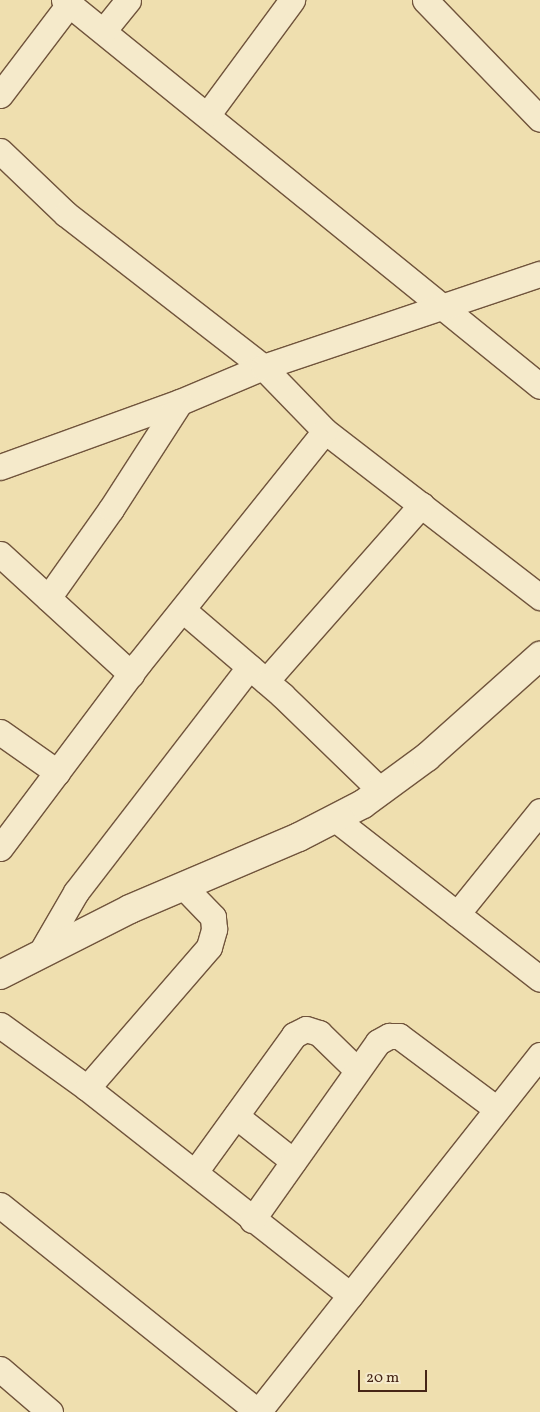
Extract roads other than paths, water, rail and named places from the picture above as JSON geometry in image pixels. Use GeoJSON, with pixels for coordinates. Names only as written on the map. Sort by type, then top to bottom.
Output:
{"type":"FeatureCollection","features":[{"type":"Feature","properties":{"kind":"street"},"geometry":{"type":"LineString","coordinates":[[104,30],[128,0]]}},
{"type":"Feature","properties":{"kind":"street"},"geometry":{"type":"LineString","coordinates":[[208,114],[292,0]]}},
{"type":"Feature","properties":{"kind":"street"},"geometry":{"type":"LineString","coordinates":[[425,0],[535,104]]}},
{"type":"Feature","properties":{"kind":"street"},"geometry":{"type":"LineString","coordinates":[[0,95],[67,2],[208,114],[443,309],[540,386]]}},
{"type":"Feature","properties":{"kind":"street"},"geometry":{"type":"LineString","coordinates":[[0,151],[66,214],[263,367],[325,432],[540,597]]}},
{"type":"Feature","properties":{"kind":"street"},"geometry":{"type":"LineString","coordinates":[[0,468],[180,402],[263,367],[443,309],[540,274]]}},
{"type":"Feature","properties":{"kind":"street"},"geometry":{"type":"LineString","coordinates":[[48,598],[112,509],[180,402]]}},
{"type":"Feature","properties":{"kind":"street"},"geometry":{"type":"LineString","coordinates":[[0,848],[131,674],[325,432]]}},
{"type":"Feature","properties":{"kind":"street"},"geometry":{"type":"LineString","coordinates":[[40,954],[76,892],[257,674],[421,505]]}},
{"type":"Feature","properties":{"kind":"street"},"geometry":{"type":"LineString","coordinates":[[0,554],[131,674]]}},
{"type":"Feature","properties":{"kind":"street"},"geometry":{"type":"LineString","coordinates":[[184,610],[257,674],[381,791]]}},
{"type":"Feature","properties":{"kind":"street"},"geometry":{"type":"LineString","coordinates":[[0,975],[183,886],[299,837],[381,791],[427,757],[540,656]]}},
{"type":"Feature","properties":{"kind":"street"},"geometry":{"type":"LineString","coordinates":[[0,732],[57,772]]}},
{"type":"Feature","properties":{"kind":"street"},"geometry":{"type":"LineString","coordinates":[[457,914],[540,811]]}},
{"type":"Feature","properties":{"kind":"street"},"geometry":{"type":"LineString","coordinates":[[334,818],[540,979]]}},
{"type":"Feature","properties":{"kind":"street"},"geometry":{"type":"LineString","coordinates":[[87,1088],[209,947],[214,930],[214,917],[183,886]]}},
{"type":"Feature","properties":{"kind":"street"},"geometry":{"type":"LineString","coordinates":[[0,1025],[87,1088],[195,1172],[252,1220],[350,1295]]}},
{"type":"Feature","properties":{"kind":"street"},"geometry":{"type":"LineString","coordinates":[[195,1172],[294,1035],[306,1029],[319,1033],[357,1070]]}},
{"type":"Feature","properties":{"kind":"street"},"geometry":{"type":"LineString","coordinates":[[252,1220],[357,1070],[378,1042],[389,1036],[399,1036],[497,1108]]}},
{"type":"Feature","properties":{"kind":"street"},"geometry":{"type":"LineString","coordinates":[[2,1211],[247,1409],[350,1295],[497,1108],[537,1065]]}},
{"type":"Feature","properties":{"kind":"street"},"geometry":{"type":"LineString","coordinates":[[236,1116],[293,1160]]}},
{"type":"Feature","properties":{"kind":"street"},"geometry":{"type":"LineString","coordinates":[[0,1369],[50,1412]]}}]}
